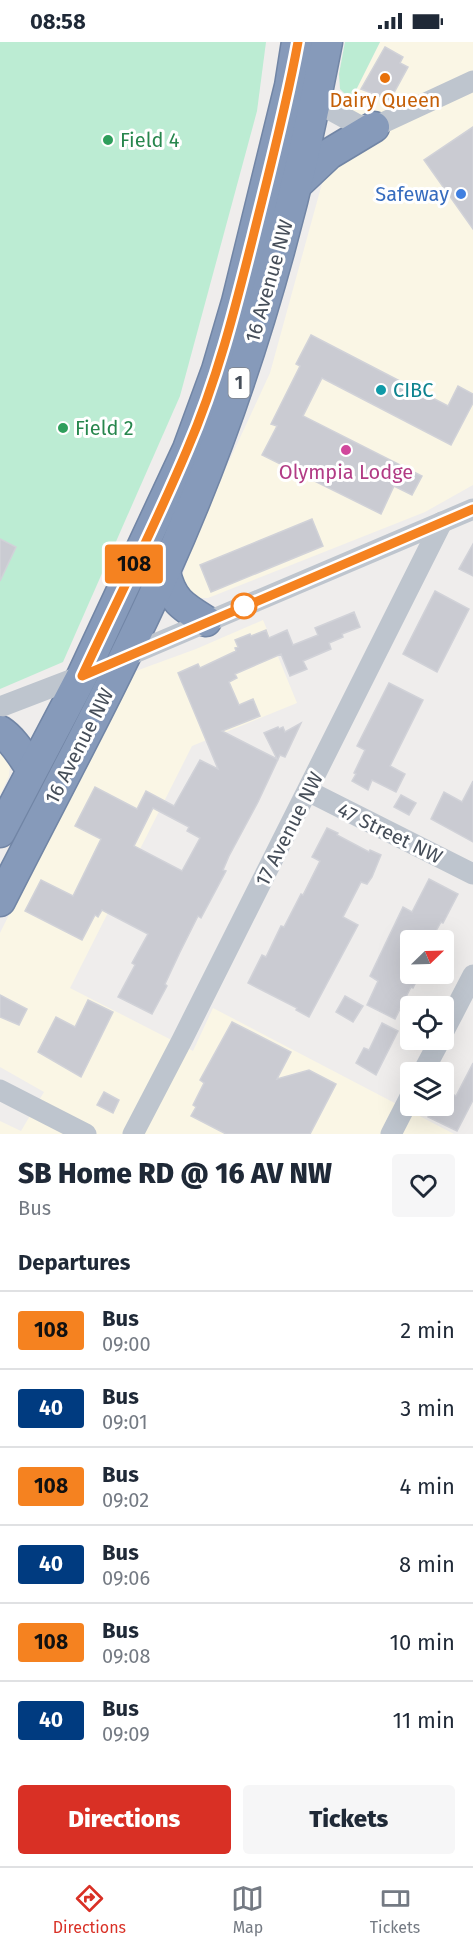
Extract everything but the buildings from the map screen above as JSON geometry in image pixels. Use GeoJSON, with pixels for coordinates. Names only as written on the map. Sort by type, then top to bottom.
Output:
{"type":"FeatureCollection","features":[{"type":"Feature","properties":{"kind":"highway","name":"16 Avenue NW"},"geometry":{"type":"LineString","coordinates":[[0,832],[82,676],[188,449],[217,370],[237,302],[290,86],[297,42]]}},
{"type":"Feature","properties":{"kind":"highway","name":"16 Avenue NW"},"geometry":{"type":"LineString","coordinates":[[0,901],[124,658],[165,572],[229,414],[266,298],[327,42]]}},
{"type":"Feature","properties":{"kind":"highway"},"geometry":{"type":"LineString","coordinates":[[294,188],[329,154],[374,127]]}},
{"type":"Feature","properties":{"kind":"highway"},"geometry":{"type":"LineString","coordinates":[[165,572],[171,592],[177,601],[206,621]]}},
{"type":"Feature","properties":{"kind":"highway"},"geometry":{"type":"LineString","coordinates":[[0,731],[20,752],[32,770]]}},
{"type":"Feature","properties":{"kind":"street"},"geometry":{"type":"LineString","coordinates":[[290,86],[314,102],[358,125],[374,127],[473,81]]}},
{"type":"Feature","properties":{"kind":"street"},"geometry":{"type":"LineString","coordinates":[[0,707],[82,676],[206,621],[473,509]]}},
{"type":"Feature","properties":{"kind":"street","name":"17 Avenue NW"},"geometry":{"type":"LineString","coordinates":[[133,1134],[442,522]]}},
{"type":"Feature","properties":{"kind":"street","name":"47 Street NW"},"geometry":{"type":"LineString","coordinates":[[308,791],[473,874]]}},
{"type":"Feature","properties":{"kind":"street"},"geometry":{"type":"LineString","coordinates":[[454,1012],[473,975]]}},
{"type":"Feature","properties":{"kind":"street"},"geometry":{"type":"LineString","coordinates":[[0,1090],[86,1134]]}},
{"type":"Feature","properties":{"kind":"street"},"geometry":{"type":"LineString","coordinates":[[391,1134],[400,1116]]}},
{"type":"Feature","properties":{"kind":"shaded area"},"geometry":{"type":"Polygon","coordinates":[[[380,42],[473,42],[473,485],[425,512],[208,598],[200,598],[191,595],[183,586],[182,577],[200,524],[270,373],[321,187],[351,100],[380,42]]]}},
{"type":"Feature","properties":{"kind":"shaded area"},"geometry":{"type":"Polygon","coordinates":[[[263,620],[297,703],[192,746],[70,988],[193,1051],[213,1008],[400,1106],[400,1116],[420,1116],[454,1134],[0,1134],[0,1121],[21,1131],[44,1092],[0,1067],[0,933],[66,799],[133,672],[196,649],[263,620]]]}},
{"type":"Feature","properties":{"kind":"shaded area"},"geometry":{"type":"Polygon","coordinates":[[[0,751],[8,757],[10,765],[9,776],[0,795],[0,751]]]}},
{"type":"Feature","properties":{"kind":"green space"},"geometry":{"type":"Polygon","coordinates":[[[0,42],[266,42],[257,111],[180,396],[63,662],[0,689],[0,42]]]}},
{"type":"Feature","properties":{"kind":"green space"},"geometry":{"type":"Polygon","coordinates":[[[345,42],[380,42],[351,100],[340,89],[339,74],[345,42]]]}},
{"type":"Feature","properties":{"kind":"bus line","name":"108"},"geometry":{"type":"LineString","coordinates":[[298,42],[290,86],[237,302],[217,370],[188,449],[82,676],[473,509]]}},
{"type":"Feature","properties":{"kind":"place","name":"Dairy Queen"},"geometry":{"type":"Point","coordinates":[385,78]}},
{"type":"Feature","properties":{"kind":"place","name":"Field 4"},"geometry":{"type":"Point","coordinates":[108,140]}},
{"type":"Feature","properties":{"kind":"place","name":"Safeway"},"geometry":{"type":"Point","coordinates":[461,194]}},
{"type":"Feature","properties":{"kind":"place","name":"CIBC"},"geometry":{"type":"Point","coordinates":[381,390]}},
{"type":"Feature","properties":{"kind":"place","name":"Field 2"},"geometry":{"type":"Point","coordinates":[63,428]}},
{"type":"Feature","properties":{"kind":"place","name":"Olympia Lodge"},"geometry":{"type":"Point","coordinates":[346,450]}}]}
